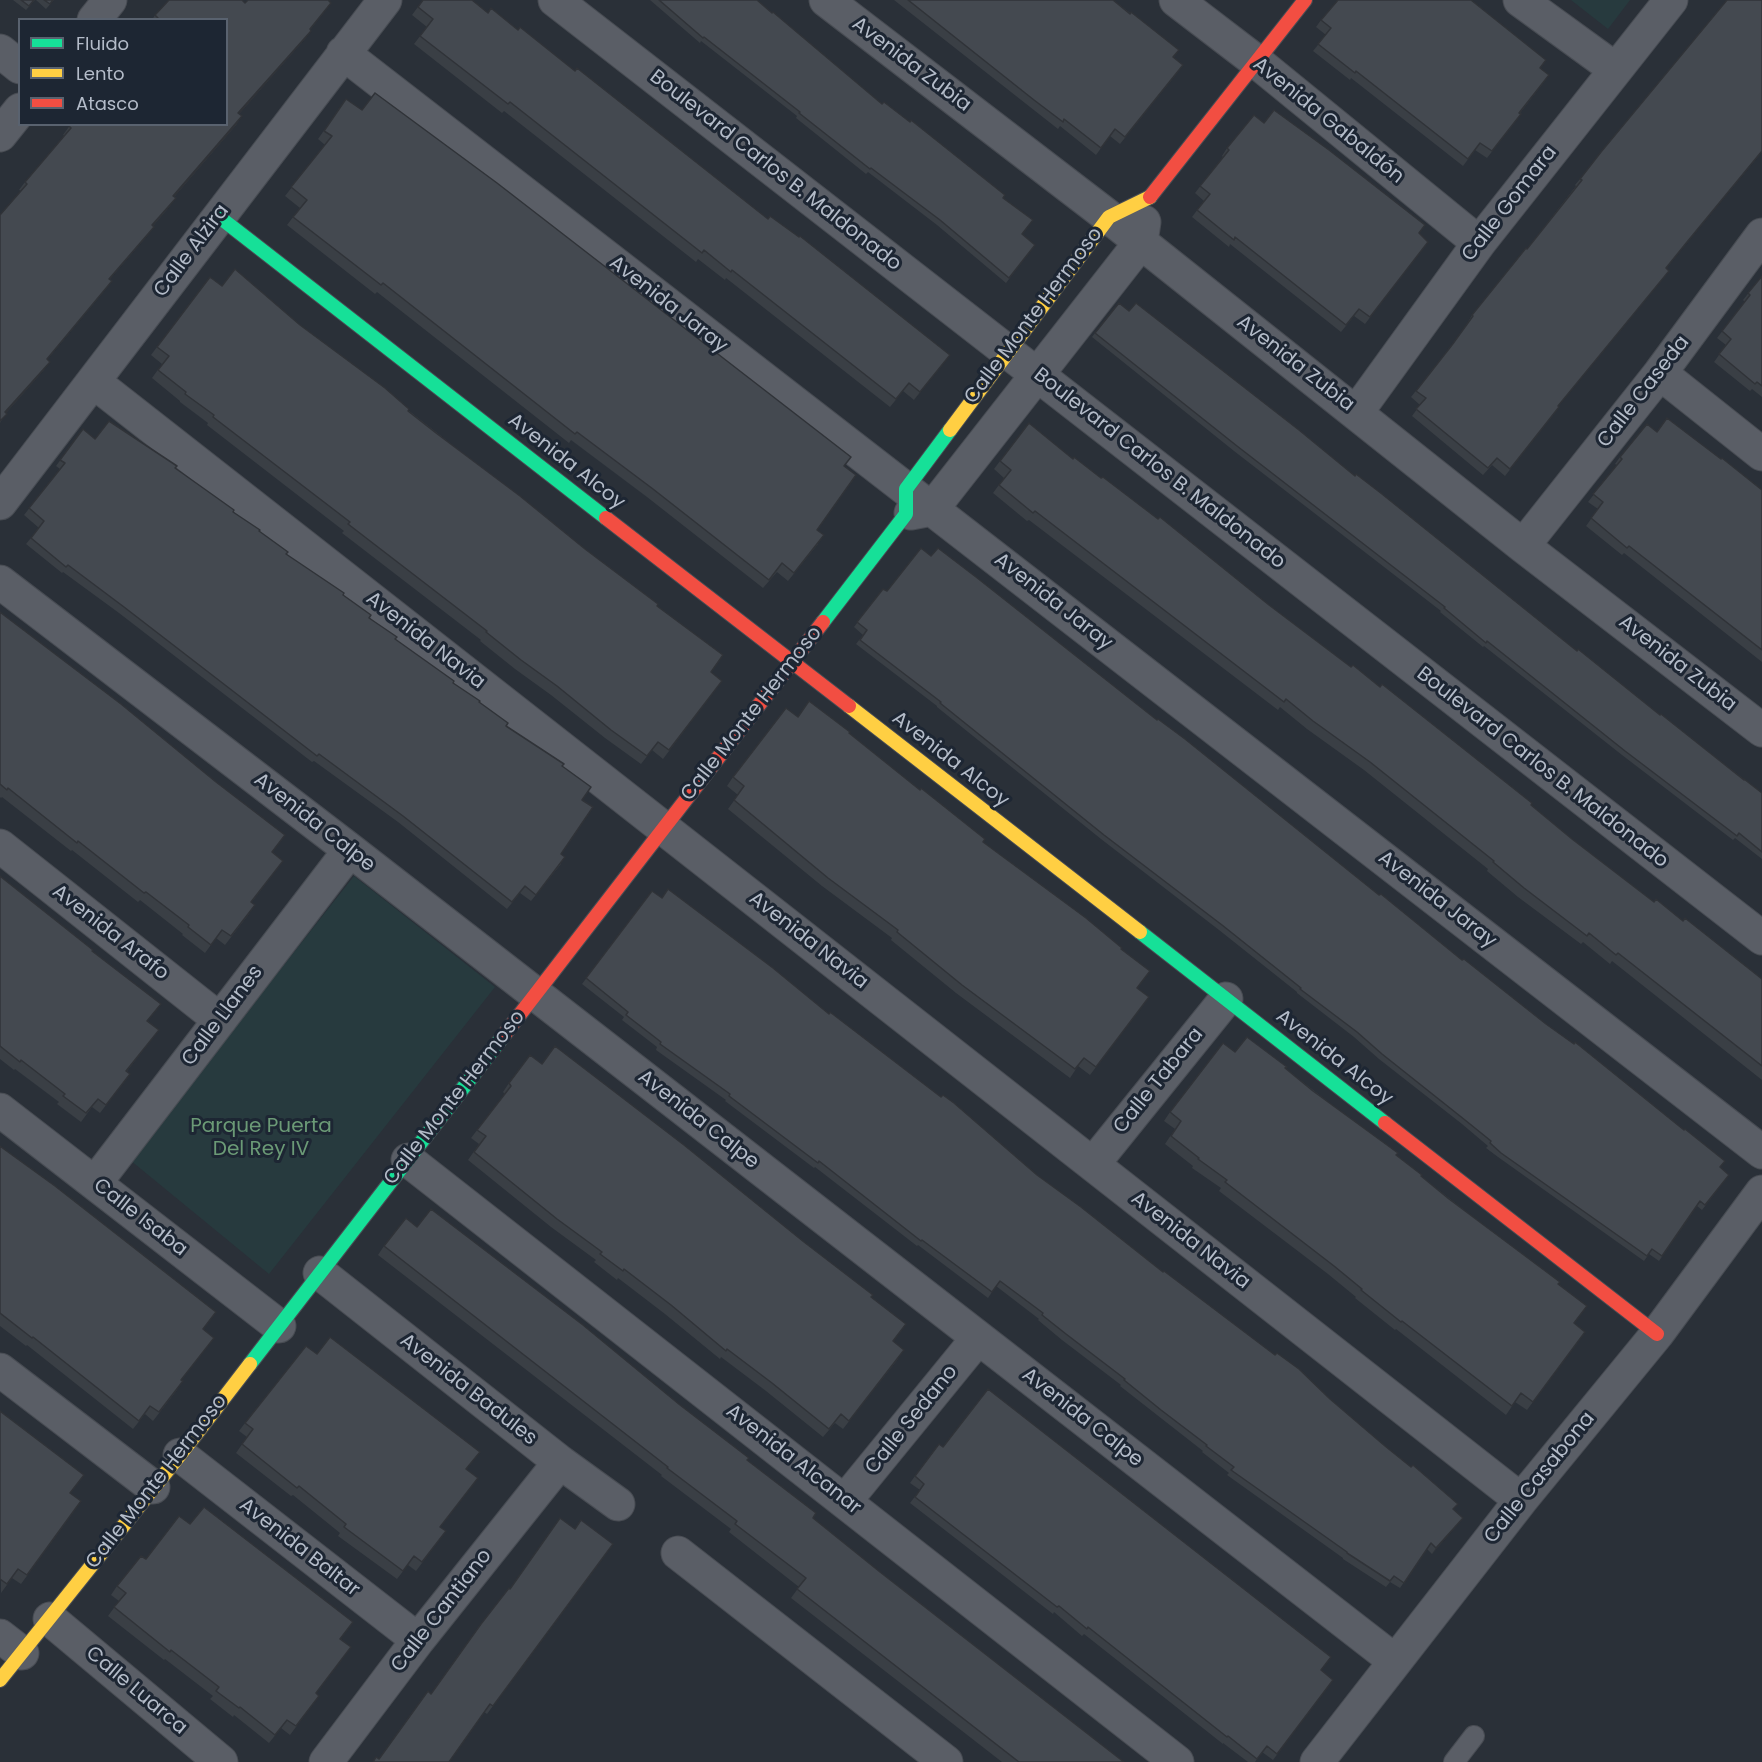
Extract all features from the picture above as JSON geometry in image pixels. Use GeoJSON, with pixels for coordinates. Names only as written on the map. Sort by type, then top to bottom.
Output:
{"type":"FeatureCollection","features":[{"type":"Feature","properties":{"kind":"street"},"geometry":{"type":"LineString","coordinates":[[96,18],[110,0]]}},
{"type":"Feature","properties":{"kind":"street","name":"Calle Alzira"},"geometry":{"type":"LineString","coordinates":[[0,503],[385,0]]}},
{"type":"Feature","properties":{"kind":"street","name":"Boulevard Carlos B. Maldonado"},"geometry":{"type":"LineString","coordinates":[[555,0],[1762,938]]}},
{"type":"Feature","properties":{"kind":"street","name":"Avenida Zubia"},"geometry":{"type":"LineString","coordinates":[[826,0],[1109,217],[1523,546],[1762,730]]}},
{"type":"Feature","properties":{"kind":"street","name":"Avenida Gabaldón"},"geometry":{"type":"LineString","coordinates":[[1176,0],[1257,62],[1479,243]]}},
{"type":"Feature","properties":{"kind":"street","name":"Calle Monte Hermoso"},"geometry":{"type":"LineString","coordinates":[[915,504],[1007,351],[1109,217],[1149,199],[1305,0]]}},
{"type":"Feature","properties":{"kind":"street"},"geometry":{"type":"LineString","coordinates":[[1520,0],[1615,69]]}},
{"type":"Feature","properties":{"kind":"street","name":"Calle Gomara"},"geometry":{"type":"LineString","coordinates":[[1356,413],[1479,243],[1671,0]]}},
{"type":"Feature","properties":{"kind":"street"},"geometry":{"type":"LineString","coordinates":[[0,51],[18,65]]}},
{"type":"Feature","properties":{"kind":"street","name":"Avenida Jaray"},"geometry":{"type":"LineString","coordinates":[[343,53],[915,504],[1762,1152]]}},
{"type":"Feature","properties":{"kind":"street"},"geometry":{"type":"LineString","coordinates":[[0,135],[18,112]]}},
{"type":"Feature","properties":{"kind":"street","name":"Calle Monte Hermoso"},"geometry":{"type":"LineString","coordinates":[[0,1680],[11,1645],[50,1619],[180,1455],[915,504],[1037,374],[1141,242],[1149,199]]}},
{"type":"Feature","properties":{"kind":"street","name":"Avenida Alcoy"},"geometry":{"type":"LineString","coordinates":[[218,216],[1657,1334]]}},
{"type":"Feature","properties":{"kind":"street","name":"Calle Caseda"},"geometry":{"type":"LineString","coordinates":[[1523,546],[1660,373],[1762,235]]}},
{"type":"Feature","properties":{"kind":"street"},"geometry":{"type":"LineString","coordinates":[[1660,373],[1762,454]]}},
{"type":"Feature","properties":{"kind":"street","name":"Avenida Navia"},"geometry":{"type":"LineString","coordinates":[[94,382],[1521,1500]]}},
{"type":"Feature","properties":{"kind":"street","name":"Avenida Calpe"},"geometry":{"type":"LineString","coordinates":[[0,582],[350,850],[1395,1660]]}},
{"type":"Feature","properties":{"kind":"street","name":"Avenida Arafo"},"geometry":{"type":"LineString","coordinates":[[0,846],[220,1020]]}},
{"type":"Feature","properties":{"kind":"street","name":"Calle Llanes"},"geometry":{"type":"LineString","coordinates":[[95,1183],[350,850]]}},
{"type":"Feature","properties":{"kind":"street","name":"Calle Tabara"},"geometry":{"type":"LineString","coordinates":[[1093,1164],[1226,999]]}},
{"type":"Feature","properties":{"kind":"street","name":"Calle Isaba"},"geometry":{"type":"LineString","coordinates":[[0,1110],[279,1326]]}},
{"type":"Feature","properties":{"kind":"street","name":"Avenida Alcanar"},"geometry":{"type":"LineString","coordinates":[[408,1160],[1177,1762]]}},
{"type":"Feature","properties":{"kind":"street","name":"Calle Casabona"},"geometry":{"type":"LineString","coordinates":[[1317,1762],[1521,1500],[1657,1334],[1762,1192]]}},
{"type":"Feature","properties":{"kind":"street","name":"Avenida Badules"},"geometry":{"type":"LineString","coordinates":[[320,1273],[560,1462],[618,1504]]}},
{"type":"Feature","properties":{"kind":"street","name":"Calle Sedano"},"geometry":{"type":"LineString","coordinates":[[845,1501],[978,1338]]}},
{"type":"Feature","properties":{"kind":"street"},"geometry":{"type":"LineString","coordinates":[[0,1370],[153,1487]]}},
{"type":"Feature","properties":{"kind":"street","name":"Avenida Baltar"},"geometry":{"type":"LineString","coordinates":[[180,1455],[418,1640]]}},
{"type":"Feature","properties":{"kind":"street","name":"Calle Cantiano"},"geometry":{"type":"LineString","coordinates":[[326,1762],[418,1640],[560,1462]]}},
{"type":"Feature","properties":{"kind":"street"},"geometry":{"type":"LineString","coordinates":[[678,1553],[946,1762]]}},
{"type":"Feature","properties":{"kind":"street","name":"Calle Luarca"},"geometry":{"type":"LineString","coordinates":[[50,1619],[221,1762]]}},
{"type":"Feature","properties":{"kind":"lane"},"geometry":{"type":"LineString","coordinates":[[1454,1762],[1474,1736]]}},
{"type":"Feature","properties":{"kind":"green space"},"geometry":{"type":"Polygon","coordinates":[[[1571,0],[1630,0],[1608,29],[1571,0]]]}},
{"type":"Feature","properties":{"kind":"green space","name":"Parque Puerta Del Rey IV"},"geometry":{"type":"Polygon","coordinates":[[[354,876],[495,987],[269,1274],[130,1160],[354,876]]]}},
{"type":"Feature","properties":{"kind":"building"},"geometry":{"type":"Polygon","coordinates":[[[21,0],[34,0],[29,6],[21,0]]]}},
{"type":"Feature","properties":{"kind":"building"},"geometry":{"type":"Polygon","coordinates":[[[169,0],[242,0],[245,3],[248,0],[330,0],[331,3],[310,29],[311,31],[238,113],[242,116],[173,196],[176,198],[152,225],[154,227],[109,279],[112,281],[47,359],[50,362],[5,412],[7,414],[0,421],[0,215],[27,184],[25,182],[71,128],[69,126],[228,126],[228,18],[158,18],[155,15],[169,0]]]}},
{"type":"Feature","properties":{"kind":"building"},"geometry":{"type":"Polygon","coordinates":[[[423,0],[472,0],[488,13],[491,8],[518,30],[520,27],[575,71],[577,68],[768,219],[770,216],[800,236],[950,355],[920,392],[909,383],[896,399],[732,270],[731,272],[704,250],[702,253],[510,102],[508,104],[420,36],[433,19],[418,7],[423,0]]]}},
{"type":"Feature","properties":{"kind":"building"},"geometry":{"type":"Polygon","coordinates":[[[659,0],[757,0],[882,104],[884,102],[910,122],[911,120],[1005,195],[1003,198],[1033,220],[1022,234],[1035,245],[1009,278],[940,220],[870,169],[703,38],[659,0]]]}},
{"type":"Feature","properties":{"kind":"building"},"geometry":{"type":"Polygon","coordinates":[[[908,0],[1113,0],[1179,50],[1173,57],[1183,65],[1125,137],[1115,129],[1101,148],[1064,119],[1063,122],[1034,100],[908,0]]]}},
{"type":"Feature","properties":{"kind":"building"},"geometry":{"type":"Polygon","coordinates":[[[1338,0],[1471,0],[1546,60],[1540,68],[1549,75],[1492,151],[1480,143],[1468,159],[1318,44],[1331,28],[1321,20],[1338,0]]]}},
{"type":"Feature","properties":{"kind":"building"},"geometry":{"type":"Polygon","coordinates":[[[1727,0],[1762,0],[1762,151],[1666,268],[1669,271],[1558,406],[1510,469],[1497,458],[1488,468],[1416,409],[1426,398],[1416,391],[1472,315],[1582,180],[1580,179],[1601,152],[1727,0]]]}},
{"type":"Feature","properties":{"kind":"building"},"geometry":{"type":"Polygon","coordinates":[[[375,93],[497,183],[851,457],[844,466],[856,475],[817,530],[824,535],[794,573],[782,563],[769,580],[653,489],[577,432],[575,434],[383,283],[381,285],[293,217],[307,200],[291,187],[332,136],[324,131],[346,99],[362,110],[375,93]]]}},
{"type":"Feature","properties":{"kind":"building"},"geometry":{"type":"Polygon","coordinates":[[[1274,110],[1425,225],[1419,233],[1428,242],[1370,317],[1359,309],[1346,325],[1235,237],[1234,240],[1197,210],[1210,194],[1200,186],[1229,150],[1227,148],[1254,115],[1264,123],[1274,110]]]}},
{"type":"Feature","properties":{"kind":"building"},"geometry":{"type":"Polygon","coordinates":[[[235,269],[300,325],[385,388],[409,409],[408,411],[723,655],[711,672],[722,681],[669,750],[658,742],[647,756],[611,730],[348,524],[350,522],[213,417],[214,415],[158,370],[169,356],[157,347],[210,277],[222,286],[235,269]]]}},
{"type":"Feature","properties":{"kind":"building"},"geometry":{"type":"Polygon","coordinates":[[[1762,276],[1762,386],[1757,382],[1755,384],[1719,354],[1731,339],[1722,331],[1762,276]]]}},
{"type":"Feature","properties":{"kind":"building"},"geometry":{"type":"Polygon","coordinates":[[[1119,303],[1129,311],[1136,303],[1355,476],[1356,474],[1382,494],[1577,651],[1578,649],[1762,793],[1762,852],[1739,833],[1737,836],[1625,751],[1487,641],[1486,643],[1445,607],[1095,333],[1119,303]]]}},
{"type":"Feature","properties":{"kind":"building"},"geometry":{"type":"Polygon","coordinates":[[[1667,418],[1762,490],[1762,650],[1591,518],[1603,502],[1593,494],[1622,459],[1620,457],[1647,424],[1657,432],[1667,418]]]}},
{"type":"Feature","properties":{"kind":"building"},"geometry":{"type":"Polygon","coordinates":[[[109,421],[177,466],[175,468],[288,552],[286,554],[344,593],[343,595],[371,615],[369,618],[397,637],[395,639],[508,723],[506,726],[564,764],[562,766],[591,787],[582,800],[593,807],[561,854],[565,857],[536,895],[525,886],[512,902],[403,816],[319,754],[317,756],[124,607],[68,565],[66,567],[31,538],[44,521],[29,508],[65,463],[60,460],[83,429],[95,439],[109,421]]]}},
{"type":"Feature","properties":{"kind":"building"},"geometry":{"type":"Polygon","coordinates":[[[1029,423],[1073,459],[1074,457],[1101,478],[1103,477],[1158,519],[1160,517],[1269,605],[1351,667],[1353,665],[1380,687],[1382,684],[1532,803],[1531,805],[1572,839],[1654,902],[1656,899],[1683,921],[1685,918],[1762,979],[1762,1066],[1618,953],[1616,955],[1589,933],[1587,936],[1524,888],[1494,861],[1370,762],[1286,699],[1284,702],[999,485],[1011,470],[1000,461],[1029,423]]]}},
{"type":"Feature","properties":{"kind":"building"},"geometry":{"type":"Polygon","coordinates":[[[921,548],[931,556],[938,548],[1157,720],[1185,739],[1462,960],[1464,959],[1546,1024],[1574,1044],[1575,1042],[1725,1161],[1720,1167],[1729,1175],[1705,1205],[1700,1201],[1662,1256],[1652,1249],[1647,1256],[1501,1153],[1490,1143],[1491,1141],[1357,1032],[1104,835],[941,702],[860,640],[867,630],[857,622],[883,589],[887,591],[921,548]]]}},
{"type":"Feature","properties":{"kind":"building"},"geometry":{"type":"Polygon","coordinates":[[[0,612],[121,704],[285,835],[272,852],[283,861],[251,902],[255,905],[231,936],[222,930],[211,945],[146,892],[144,893],[0,784],[0,612]]]}},
{"type":"Feature","properties":{"kind":"building"},"geometry":{"type":"Polygon","coordinates":[[[809,701],[985,839],[983,842],[1086,918],[1150,971],[1137,988],[1149,997],[1096,1067],[1084,1058],[1075,1069],[962,985],[897,932],[898,930],[828,878],[734,800],[744,786],[733,777],[786,708],[798,717],[809,701]]]}},
{"type":"Feature","properties":{"kind":"building"},"geometry":{"type":"Polygon","coordinates":[[[0,876],[161,1004],[147,1021],[159,1030],[126,1071],[130,1074],[106,1105],[98,1099],[86,1113],[63,1096],[65,1094],[0,1046],[0,876]]]}},
{"type":"Feature","properties":{"kind":"building"},"geometry":{"type":"Polygon","coordinates":[[[668,889],[773,968],[829,1014],[830,1012],[941,1097],[943,1095],[954,1103],[1037,1175],[1163,1272],[1275,1355],[1277,1353],[1299,1369],[1385,1446],[1411,1467],[1413,1465],[1458,1504],[1453,1509],[1463,1518],[1436,1548],[1431,1543],[1404,1583],[1394,1576],[1390,1581],[1231,1470],[1234,1467],[1000,1281],[992,1292],[729,1096],[730,1094],[660,1044],[661,1042],[626,1015],[628,1012],[586,978],[652,891],[662,898],[668,889]]]}},
{"type":"Feature","properties":{"kind":"building"},"geometry":{"type":"Polygon","coordinates":[[[1247,1037],[1287,1067],[1285,1068],[1313,1091],[1398,1153],[1396,1155],[1449,1199],[1560,1282],[1558,1284],[1587,1306],[1574,1323],[1585,1332],[1533,1402],[1521,1393],[1512,1406],[1401,1322],[1334,1266],[1225,1182],[1227,1180],[1171,1136],[1181,1121],[1170,1112],[1223,1043],[1235,1052],[1247,1037]]]}},
{"type":"Feature","properties":{"kind":"building"},"geometry":{"type":"Polygon","coordinates":[[[555,1046],[684,1145],[873,1295],[871,1297],[906,1324],[893,1341],[904,1350],[849,1421],[841,1414],[829,1429],[772,1383],[727,1349],[726,1351],[624,1269],[623,1271],[600,1254],[602,1252],[474,1152],[486,1136],[477,1130],[511,1086],[509,1083],[530,1055],[542,1064],[555,1046]]]}},
{"type":"Feature","properties":{"kind":"building"},"geometry":{"type":"Polygon","coordinates":[[[0,1146],[216,1312],[203,1329],[214,1338],[159,1412],[150,1406],[139,1421],[0,1313],[0,1146]]]}},
{"type":"Feature","properties":{"kind":"building"},"geometry":{"type":"Polygon","coordinates":[[[431,1209],[583,1325],[749,1458],[747,1460],[816,1513],[813,1518],[1124,1762],[1019,1762],[797,1589],[806,1578],[735,1524],[737,1521],[384,1246],[406,1218],[417,1227],[431,1209]]]}},
{"type":"Feature","properties":{"kind":"building"},"geometry":{"type":"Polygon","coordinates":[[[330,1337],[480,1452],[466,1469],[478,1478],[440,1527],[446,1531],[422,1562],[414,1556],[403,1571],[344,1527],[346,1524],[299,1486],[297,1488],[242,1444],[253,1429],[245,1423],[306,1346],[317,1354],[330,1337]]]}},
{"type":"Feature","properties":{"kind":"building"},"geometry":{"type":"Polygon","coordinates":[[[988,1389],[1331,1657],[1321,1670],[1333,1680],[1277,1754],[1267,1746],[1257,1759],[1088,1627],[1087,1629],[1059,1606],[1057,1607],[915,1497],[924,1484],[915,1476],[939,1444],[943,1447],[988,1389]]]}},
{"type":"Feature","properties":{"kind":"building"},"geometry":{"type":"Polygon","coordinates":[[[0,1411],[84,1475],[70,1493],[81,1501],[27,1575],[18,1569],[7,1584],[0,1579],[0,1411]]]}},
{"type":"Feature","properties":{"kind":"building"},"geometry":{"type":"Polygon","coordinates":[[[204,1507],[353,1622],[340,1639],[351,1647],[316,1693],[319,1696],[296,1726],[287,1720],[275,1735],[216,1691],[219,1687],[171,1650],[170,1652],[114,1607],[126,1593],[117,1586],[141,1556],[146,1559],[179,1516],[190,1524],[204,1507]]]}},
{"type":"Feature","properties":{"kind":"building"},"geometry":{"type":"Polygon","coordinates":[[[560,1518],[575,1529],[581,1520],[613,1544],[493,1706],[490,1704],[449,1762],[373,1762],[376,1757],[379,1759],[428,1691],[431,1694],[560,1518]]]}},
{"type":"Feature","properties":{"kind":"traffic: fast"},"geometry":{"type":"LineString","coordinates":[[218,216],[606,518]]}},
{"type":"Feature","properties":{"kind":"traffic: fast"},"geometry":{"type":"LineString","coordinates":[[823,622],[906,514],[906,489],[950,430]]}},
{"type":"Feature","properties":{"kind":"traffic: fast"},"geometry":{"type":"LineString","coordinates":[[1140,932],[1385,1123]]}},
{"type":"Feature","properties":{"kind":"traffic: fast"},"geometry":{"type":"LineString","coordinates":[[250,1364],[504,1035]]}},
{"type":"Feature","properties":{"kind":"traffic: slow"},"geometry":{"type":"LineString","coordinates":[[950,430],[1109,217],[1150,197]]}},
{"type":"Feature","properties":{"kind":"traffic: slow"},"geometry":{"type":"LineString","coordinates":[[849,706],[1140,932]]}},
{"type":"Feature","properties":{"kind":"traffic: slow"},"geometry":{"type":"LineString","coordinates":[[0,1680],[250,1364]]}},
{"type":"Feature","properties":{"kind":"traffic: jam"},"geometry":{"type":"LineString","coordinates":[[1150,197],[1305,0]]}},
{"type":"Feature","properties":{"kind":"traffic: jam"},"geometry":{"type":"LineString","coordinates":[[606,518],[849,706]]}},
{"type":"Feature","properties":{"kind":"traffic: jam"},"geometry":{"type":"LineString","coordinates":[[504,1035],[823,622]]}},
{"type":"Feature","properties":{"kind":"traffic: jam"},"geometry":{"type":"LineString","coordinates":[[1385,1123],[1657,1334]]}}]}
